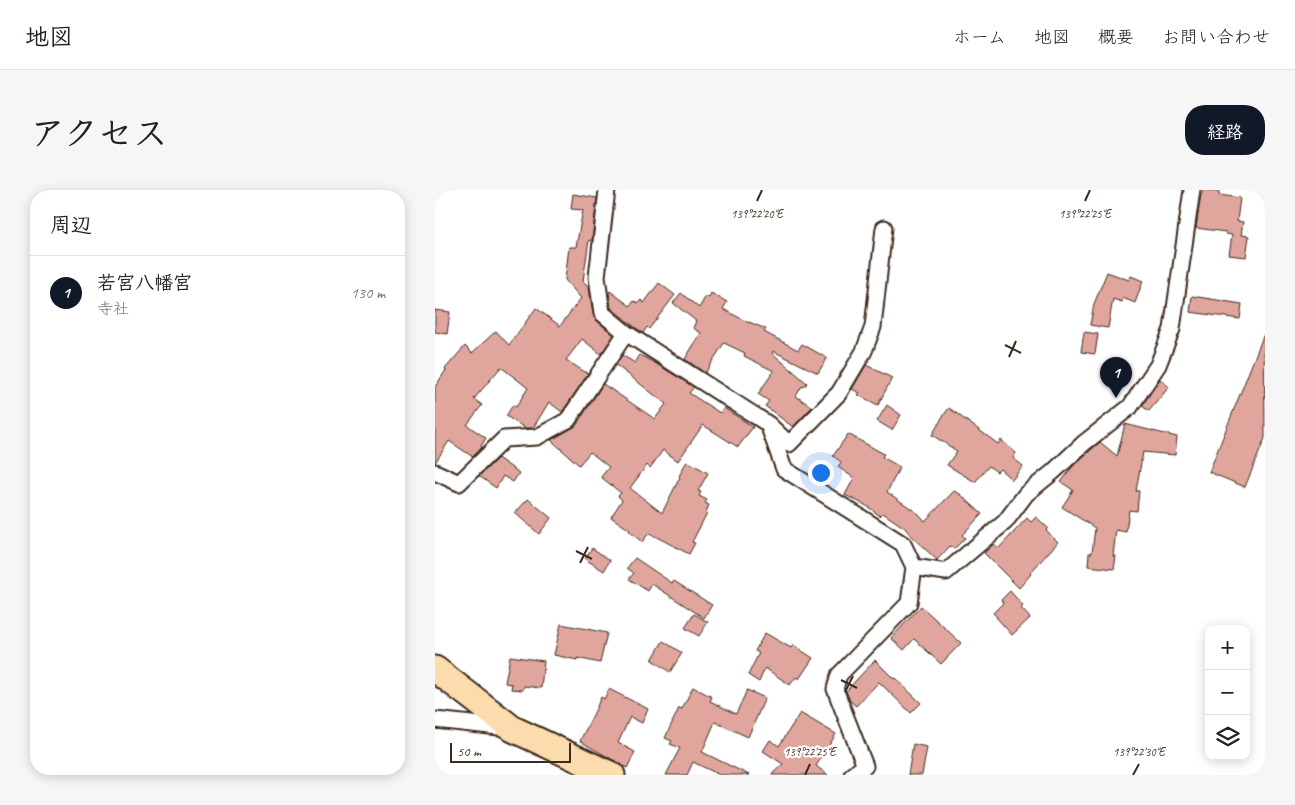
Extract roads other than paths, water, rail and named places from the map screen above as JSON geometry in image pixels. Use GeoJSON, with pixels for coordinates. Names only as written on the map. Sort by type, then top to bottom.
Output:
{"type":"FeatureCollection","features":[{"type":"Feature","properties":{"kind":"main road"},"geometry":{"type":"LineString","coordinates":[[435,669],[513,729],[611,775]]}},
{"type":"Feature","properties":{"kind":"street"},"geometry":{"type":"LineString","coordinates":[[607,190],[597,278],[602,313],[626,333],[768,424],[789,444],[839,393],[864,351],[873,327],[884,228]]}},
{"type":"Feature","properties":{"kind":"street"},"geometry":{"type":"LineString","coordinates":[[914,567],[946,572],[1005,522],[1026,494],[1084,443],[1130,407],[1159,365],[1173,328],[1192,190]]}},
{"type":"Feature","properties":{"kind":"street"},"geometry":{"type":"LineString","coordinates":[[435,472],[459,483],[504,439],[537,436],[567,420],[626,333]]}},
{"type":"Feature","properties":{"kind":"street"},"geometry":{"type":"LineString","coordinates":[[768,424],[784,469],[903,544],[914,567],[909,604],[839,675],[835,689],[865,766],[852,775]]}},
{"type":"Feature","properties":{"kind":"street"},"geometry":{"type":"LineString","coordinates":[[435,720],[513,729]]}},
{"type":"Feature","properties":{"kind":"place","name":"若宮八幡宮"},"geometry":{"type":"Point","coordinates":[1116,398]}}]}
